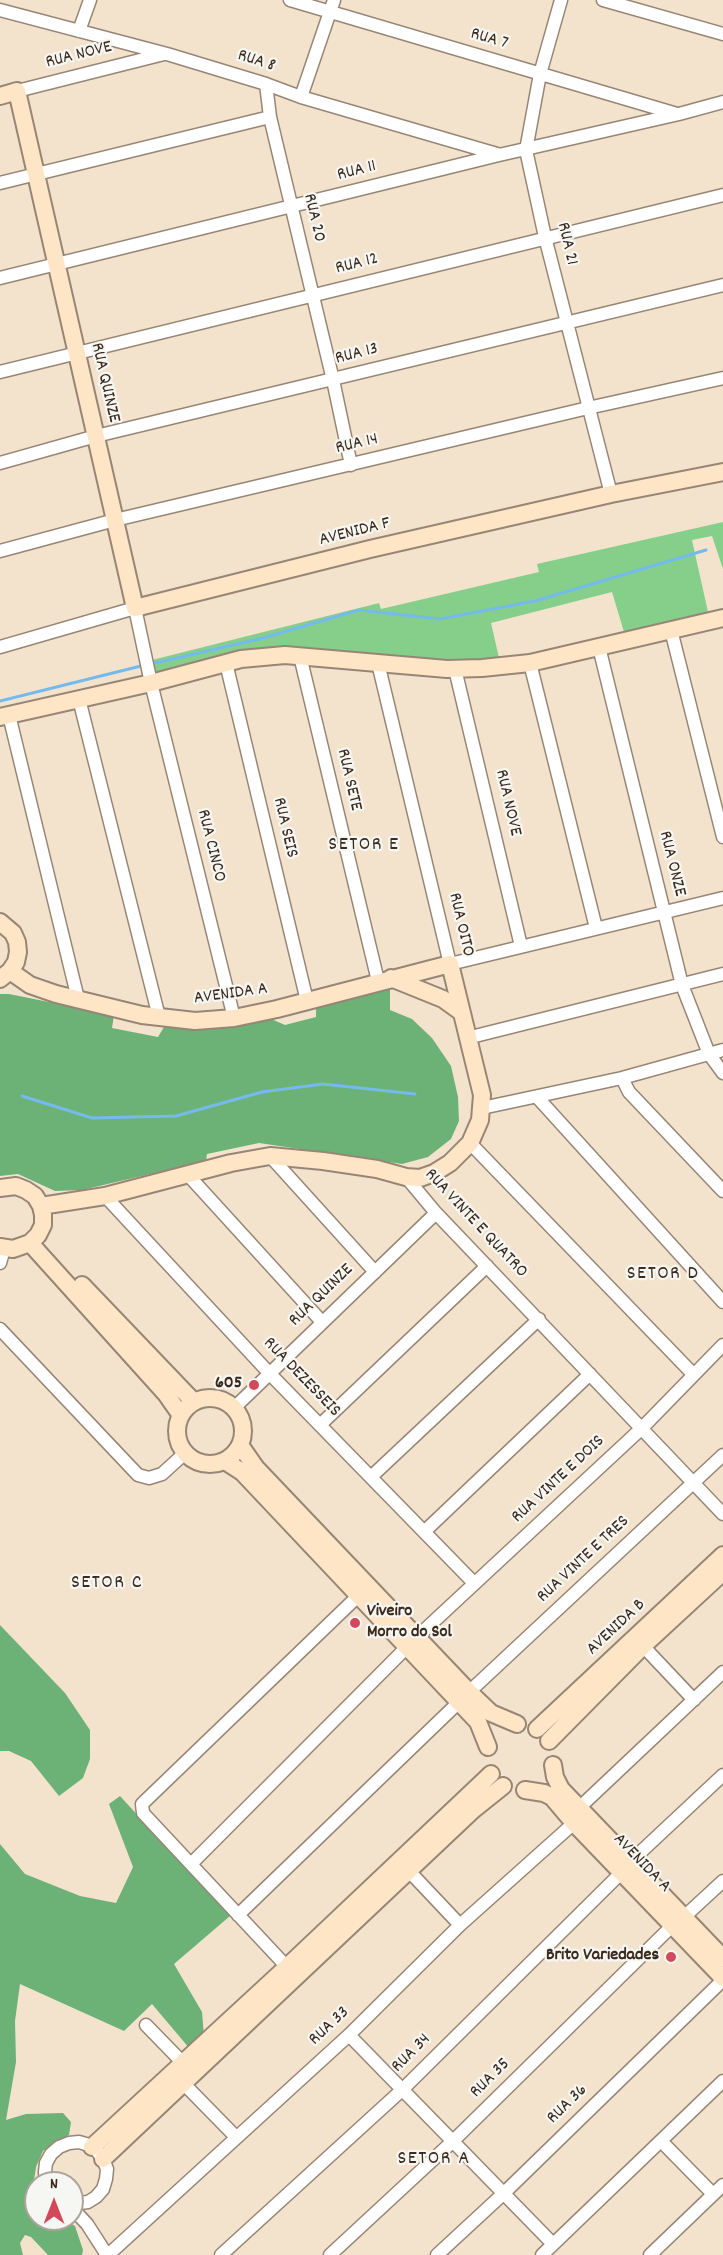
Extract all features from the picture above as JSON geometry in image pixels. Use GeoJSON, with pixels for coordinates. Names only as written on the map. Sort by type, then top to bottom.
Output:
{"type":"FeatureCollection","features":[{"type":"Feature","properties":{"kind":"street"},"geometry":{"type":"LineString","coordinates":[[79,31],[90,0]]}},
{"type":"Feature","properties":{"kind":"street","name":"RUA 7"},"geometry":{"type":"LineString","coordinates":[[290,0],[332,6],[540,74],[679,114]]}},
{"type":"Feature","properties":{"kind":"street","name":"RUA 21"},"geometry":{"type":"LineString","coordinates":[[561,0],[540,74],[526,150],[566,323],[611,494]]}},
{"type":"Feature","properties":{"kind":"street"},"geometry":{"type":"LineString","coordinates":[[603,0],[723,34]]}},
{"type":"Feature","properties":{"kind":"street"},"geometry":{"type":"LineString","coordinates":[[301,97],[332,6]]}},
{"type":"Feature","properties":{"kind":"street","name":"RUA 8"},"geometry":{"type":"LineString","coordinates":[[0,10],[167,54],[301,97],[500,155]]}},
{"type":"Feature","properties":{"kind":"street","name":"RUA NOVE"},"geometry":{"type":"LineString","coordinates":[[0,96],[167,54]]}},
{"type":"Feature","properties":{"kind":"street","name":"RUA 20"},"geometry":{"type":"LineString","coordinates":[[266,84],[270,117],[351,465]]}},
{"type":"Feature","properties":{"kind":"street","name":"RUA QUINZE"},"geometry":{"type":"LineString","coordinates":[[17,91],[149,671]]}},
{"type":"Feature","properties":{"kind":"street","name":"RUA 11"},"geometry":{"type":"LineString","coordinates":[[0,278],[723,102]]}},
{"type":"Feature","properties":{"kind":"street"},"geometry":{"type":"LineString","coordinates":[[0,183],[270,117]]}},
{"type":"Feature","properties":{"kind":"street","name":"RUA 12"},"geometry":{"type":"LineString","coordinates":[[0,372],[723,195]]}},
{"type":"Feature","properties":{"kind":"street","name":"RUA 13"},"geometry":{"type":"LineString","coordinates":[[0,463],[96,436],[723,285]]}},
{"type":"Feature","properties":{"kind":"street","name":"RUA 14"},"geometry":{"type":"LineString","coordinates":[[0,550],[115,520],[723,378]]}},
{"type":"Feature","properties":{"kind":"street","name":"AVENIDA F"},"geometry":{"type":"LineString","coordinates":[[0,647],[135,608],[370,549],[611,494],[723,472]]}},
{"type":"Feature","properties":{"kind":"street"},"geometry":{"type":"LineString","coordinates":[[78,999],[5,716],[79,699],[149,671],[285,655],[455,669],[530,663],[723,618]]}},
{"type":"Feature","properties":{"kind":"street"},"geometry":{"type":"LineString","coordinates":[[671,630],[723,837]]}},
{"type":"Feature","properties":{"kind":"street","name":"RUA ONZE"},"geometry":{"type":"LineString","coordinates":[[450,964],[664,912],[599,647]]}},
{"type":"Feature","properties":{"kind":"street","name":"RUA SETE"},"geometry":{"type":"LineString","coordinates":[[300,656],[384,980]]}},
{"type":"Feature","properties":{"kind":"street","name":"RUA SEIS"},"geometry":{"type":"LineString","coordinates":[[226,663],[307,1001]]}},
{"type":"Feature","properties":{"kind":"street","name":"RUA OITO"},"geometry":{"type":"LineString","coordinates":[[378,663],[482,1095],[482,1108],[476,1132],[470,1143],[450,1163],[428,1175],[406,1178]]}},
{"type":"Feature","properties":{"kind":"street"},"geometry":{"type":"LineString","coordinates":[[530,663],[596,928]]}},
{"type":"Feature","properties":{"kind":"street","name":"RUA NOVE"},"geometry":{"type":"LineString","coordinates":[[455,669],[520,946]]}},
{"type":"Feature","properties":{"kind":"street","name":"RUA CINCO"},"geometry":{"type":"LineString","coordinates":[[149,671],[234,1018]]}},
{"type":"Feature","properties":{"kind":"street"},"geometry":{"type":"LineString","coordinates":[[79,699],[159,1017]]}},
{"type":"Feature","properties":{"kind":"street"},"geometry":{"type":"LineString","coordinates":[[723,898],[664,912],[682,985],[708,1054],[723,1073]]}},
{"type":"Feature","properties":{"kind":"street","name":"AVENIDA A"},"geometry":{"type":"LineString","coordinates":[[0,922],[13,933],[18,952],[5,975],[78,999],[159,1017],[195,1021],[234,1018],[450,964]]}},
{"type":"Feature","properties":{"kind":"street"},"geometry":{"type":"LineString","coordinates":[[467,1038],[723,974]]}},
{"type":"Feature","properties":{"kind":"street"},"geometry":{"type":"LineString","coordinates":[[384,980],[443,999],[461,1012]]}},
{"type":"Feature","properties":{"kind":"street"},"geometry":{"type":"LineString","coordinates":[[482,1108],[622,1078],[723,1050]]}},
{"type":"Feature","properties":{"kind":"street"},"geometry":{"type":"LineString","coordinates":[[622,1078],[629,1092],[723,1191]]}},
{"type":"Feature","properties":{"kind":"street"},"geometry":{"type":"LineString","coordinates":[[537,1097],[723,1302]]}},
{"type":"Feature","properties":{"kind":"street"},"geometry":{"type":"LineString","coordinates":[[470,1143],[693,1374]]}},
{"type":"Feature","properties":{"kind":"street"},"geometry":{"type":"LineString","coordinates":[[270,1156],[375,1272]]}},
{"type":"Feature","properties":{"kind":"street","name":"RUA VINTE E QUATRO"},"geometry":{"type":"LineString","coordinates":[[40,1206],[105,1196],[189,1176],[231,1163],[270,1156],[377,1169],[406,1178],[436,1213],[723,1515]]}},
{"type":"Feature","properties":{"kind":"street"},"geometry":{"type":"LineString","coordinates":[[189,1176],[322,1322]]}},
{"type":"Feature","properties":{"kind":"street"},"geometry":{"type":"LineString","coordinates":[[0,1188],[16,1186],[35,1196],[40,1206],[43,1225],[34,1239],[13,1250],[1,1253]]}},
{"type":"Feature","properties":{"kind":"street","name":"RUA DEZESSEIS"},"geometry":{"type":"LineString","coordinates":[[105,1196],[270,1374],[474,1583]]}},
{"type":"Feature","properties":{"kind":"street","name":"RUA QUINZE"},"geometry":{"type":"LineString","coordinates":[[234,1408],[436,1213]]}},
{"type":"Feature","properties":{"kind":"street"},"geometry":{"type":"LineString","coordinates":[[34,1239],[49,1250],[193,1401]]}},
{"type":"Feature","properties":{"kind":"street"},"geometry":{"type":"LineString","coordinates":[[34,1239],[166,1394],[180,1414]]}},
{"type":"Feature","properties":{"kind":"street"},"geometry":{"type":"LineString","coordinates":[[321,1425],[487,1266]]}},
{"type":"Feature","properties":{"kind":"street"},"geometry":{"type":"LineString","coordinates":[[372,1476],[539,1319]]}},
{"type":"Feature","properties":{"kind":"street"},"geometry":{"type":"LineString","coordinates":[[0,1329],[138,1475],[149,1478],[162,1474],[185,1453]]}},
{"type":"Feature","properties":{"kind":"street","name":"RUA VINTE E DOIS"},"geometry":{"type":"LineString","coordinates":[[191,1864],[412,1642],[642,1428],[723,1346]]}},
{"type":"Feature","properties":{"kind":"street"},"geometry":{"type":"LineString","coordinates":[[425,1531],[590,1374]]}},
{"type":"Feature","properties":{"kind":"street"},"geometry":{"type":"LineString","coordinates":[[204,1397],[215,1397],[226,1401],[234,1408],[243,1425],[243,1434],[234,1454],[225,1461],[203,1464],[193,1460],[185,1453],[176,1437],[176,1427],[180,1414],[193,1401],[204,1397]]}},
{"type":"Feature","properties":{"kind":"street"},"geometry":{"type":"LineString","coordinates":[[240,1445],[256,1468],[464,1697],[478,1722],[488,1747],[488,1765],[491,1774],[503,1786],[518,1790],[525,1790],[543,1781],[553,1765],[554,1754],[543,1735],[528,1725],[517,1724],[491,1713],[464,1697]]}},
{"type":"Feature","properties":{"kind":"street","name":"RUA VINTE E TRES"},"geometry":{"type":"LineString","coordinates":[[238,1915],[464,1697],[723,1455]]}},
{"type":"Feature","properties":{"kind":"street"},"geometry":{"type":"LineString","coordinates":[[225,1461],[242,1472],[358,1596],[412,1642]]}},
{"type":"Feature","properties":{"kind":"street","name":"AVENIDA B"},"geometry":{"type":"LineString","coordinates":[[543,1735],[723,1555]]}},
{"type":"Feature","properties":{"kind":"street","name":"AVENIDA B"},"geometry":{"type":"LineString","coordinates":[[543,1735],[644,1646],[723,1572]]}},
{"type":"Feature","properties":{"kind":"street"},"geometry":{"type":"LineString","coordinates":[[287,1967],[143,1813],[142,1804],[358,1596]]}},
{"type":"Feature","properties":{"kind":"street"},"geometry":{"type":"LineString","coordinates":[[644,1646],[694,1700]]}},
{"type":"Feature","properties":{"kind":"street","name":"RUA 33"},"geometry":{"type":"LineString","coordinates":[[108,2255],[350,2035],[460,1925],[576,1816],[723,1672]]}},
{"type":"Feature","properties":{"kind":"street"},"geometry":{"type":"LineString","coordinates":[[488,1747],[499,1731],[517,1724]]}},
{"type":"Feature","properties":{"kind":"street","name":"AVENIDA A"},"geometry":{"type":"LineString","coordinates":[[553,1765],[555,1778],[576,1816]]}},
{"type":"Feature","properties":{"kind":"street"},"geometry":{"type":"LineString","coordinates":[[98,2153],[184,2064],[491,1774]]}},
{"type":"Feature","properties":{"kind":"street","name":"RUA 34"},"geometry":{"type":"LineString","coordinates":[[221,2255],[403,2089],[626,1867],[723,1775]]}},
{"type":"Feature","properties":{"kind":"street"},"geometry":{"type":"LineString","coordinates":[[98,2153],[184,2084],[473,1810],[503,1786]]}},
{"type":"Feature","properties":{"kind":"street","name":"AVENIDA A"},"geometry":{"type":"LineString","coordinates":[[525,1790],[544,1793],[552,1797],[576,1816],[679,1921],[723,1958]]}},
{"type":"Feature","properties":{"kind":"street"},"geometry":{"type":"LineString","coordinates":[[409,1871],[460,1925]]}},
{"type":"Feature","properties":{"kind":"street","name":"RUA 35"},"geometry":{"type":"LineString","coordinates":[[330,2255],[452,2142],[723,1881]]}},
{"type":"Feature","properties":{"kind":"street","name":"AVENIDA A"},"geometry":{"type":"LineString","coordinates":[[679,1921],[723,1979]]}},
{"type":"Feature","properties":{"kind":"street","name":"RUA 36"},"geometry":{"type":"LineString","coordinates":[[437,2255],[503,2194],[723,1979]]}},
{"type":"Feature","properties":{"kind":"street"},"geometry":{"type":"LineString","coordinates":[[146,2025],[184,2064]]}},
{"type":"Feature","properties":{"kind":"street"},"geometry":{"type":"LineString","coordinates":[[350,2035],[553,2244]]}},
{"type":"Feature","properties":{"kind":"street"},"geometry":{"type":"LineString","coordinates":[[542,2255],[723,2081]]}},
{"type":"Feature","properties":{"kind":"street"},"geometry":{"type":"LineString","coordinates":[[184,2084],[236,2137]]}},
{"type":"Feature","properties":{"kind":"street"},"geometry":{"type":"LineString","coordinates":[[45,2171],[51,2154],[59,2147],[69,2143],[79,2142],[98,2153],[107,2169],[106,2179],[96,2197],[84,2203]]}},
{"type":"Feature","properties":{"kind":"street"},"geometry":{"type":"LineString","coordinates":[[662,2142],[713,2194]]}},
{"type":"Feature","properties":{"kind":"street"},"geometry":{"type":"LineString","coordinates":[[650,2255],[723,2185]]}},
{"type":"Feature","properties":{"kind":"street"},"geometry":{"type":"LineString","coordinates":[[87,2224],[88,2202]]}},
{"type":"Feature","properties":{"kind":"street"},"geometry":{"type":"LineString","coordinates":[[84,2220],[108,2255]]}},
{"type":"Feature","properties":{"kind":"green space"},"geometry":{"type":"Polygon","coordinates":[[[723,522],[723,569],[712,536],[692,540],[708,612],[624,632],[612,592],[491,623],[500,662],[481,664],[313,650],[237,653],[155,672],[152,660],[379,603],[381,609],[539,572],[537,564],[723,522]]]}},
{"type":"Feature","properties":{"kind":"green space"},"geometry":{"type":"Polygon","coordinates":[[[390,985],[390,1010],[412,1019],[432,1038],[451,1066],[458,1097],[459,1121],[451,1139],[428,1157],[402,1164],[259,1143],[207,1154],[206,1161],[82,1190],[55,1191],[18,1174],[0,1176],[0,994],[114,1015],[112,1028],[158,1037],[164,1027],[269,1018],[285,1025],[316,1017],[316,1007],[390,985]]]}},
{"type":"Feature","properties":{"kind":"green space"},"geometry":{"type":"Polygon","coordinates":[[[0,1625],[65,1693],[90,1730],[90,1759],[83,1778],[59,1796],[31,1761],[9,1751],[0,1751],[0,1625]]]}},
{"type":"Feature","properties":{"kind":"green space"},"geometry":{"type":"Polygon","coordinates":[[[120,1796],[230,1916],[174,1964],[202,2012],[204,2036],[190,2049],[152,2004],[124,2031],[20,1984],[15,2021],[16,2062],[6,2120],[26,2114],[63,2113],[71,2122],[69,2135],[54,2142],[43,2151],[35,2171],[24,2171],[24,2231],[77,2231],[83,2250],[82,2255],[48,2255],[31,2237],[25,2235],[20,2243],[23,2255],[0,2255],[0,1844],[25,1874],[80,1896],[116,1903],[133,1867],[109,1804],[120,1796]]]}},
{"type":"Feature","properties":{"kind":"waterway"},"geometry":{"type":"LineString","coordinates":[[151,664],[263,638],[359,610],[440,619],[535,601],[706,550]]}},
{"type":"Feature","properties":{"kind":"waterway"},"geometry":{"type":"LineString","coordinates":[[0,701],[145,665]]}},
{"type":"Feature","properties":{"kind":"waterway"},"geometry":{"type":"LineString","coordinates":[[22,1096],[92,1118],[176,1116],[262,1092],[323,1084],[415,1094]]}},
{"type":"Feature","properties":{"kind":"place","name":"605"},"geometry":{"type":"Point","coordinates":[254,1385]}},
{"type":"Feature","properties":{"kind":"place","name":"Viveiro Morro do Sol"},"geometry":{"type":"Point","coordinates":[355,1623]}},
{"type":"Feature","properties":{"kind":"place","name":"Brito Variedades"},"geometry":{"type":"Point","coordinates":[671,1957]}},
{"type":"Feature","properties":{"kind":"district","name":"SETOR E"},"geometry":{"type":"Point","coordinates":[364,846]}},
{"type":"Feature","properties":{"kind":"district","name":"SETOR D"},"geometry":{"type":"Point","coordinates":[663,1275]}},
{"type":"Feature","properties":{"kind":"district","name":"SETOR C"},"geometry":{"type":"Point","coordinates":[107,1584]}},
{"type":"Feature","properties":{"kind":"district","name":"SETOR A"},"geometry":{"type":"Point","coordinates":[434,2160]}}]}
